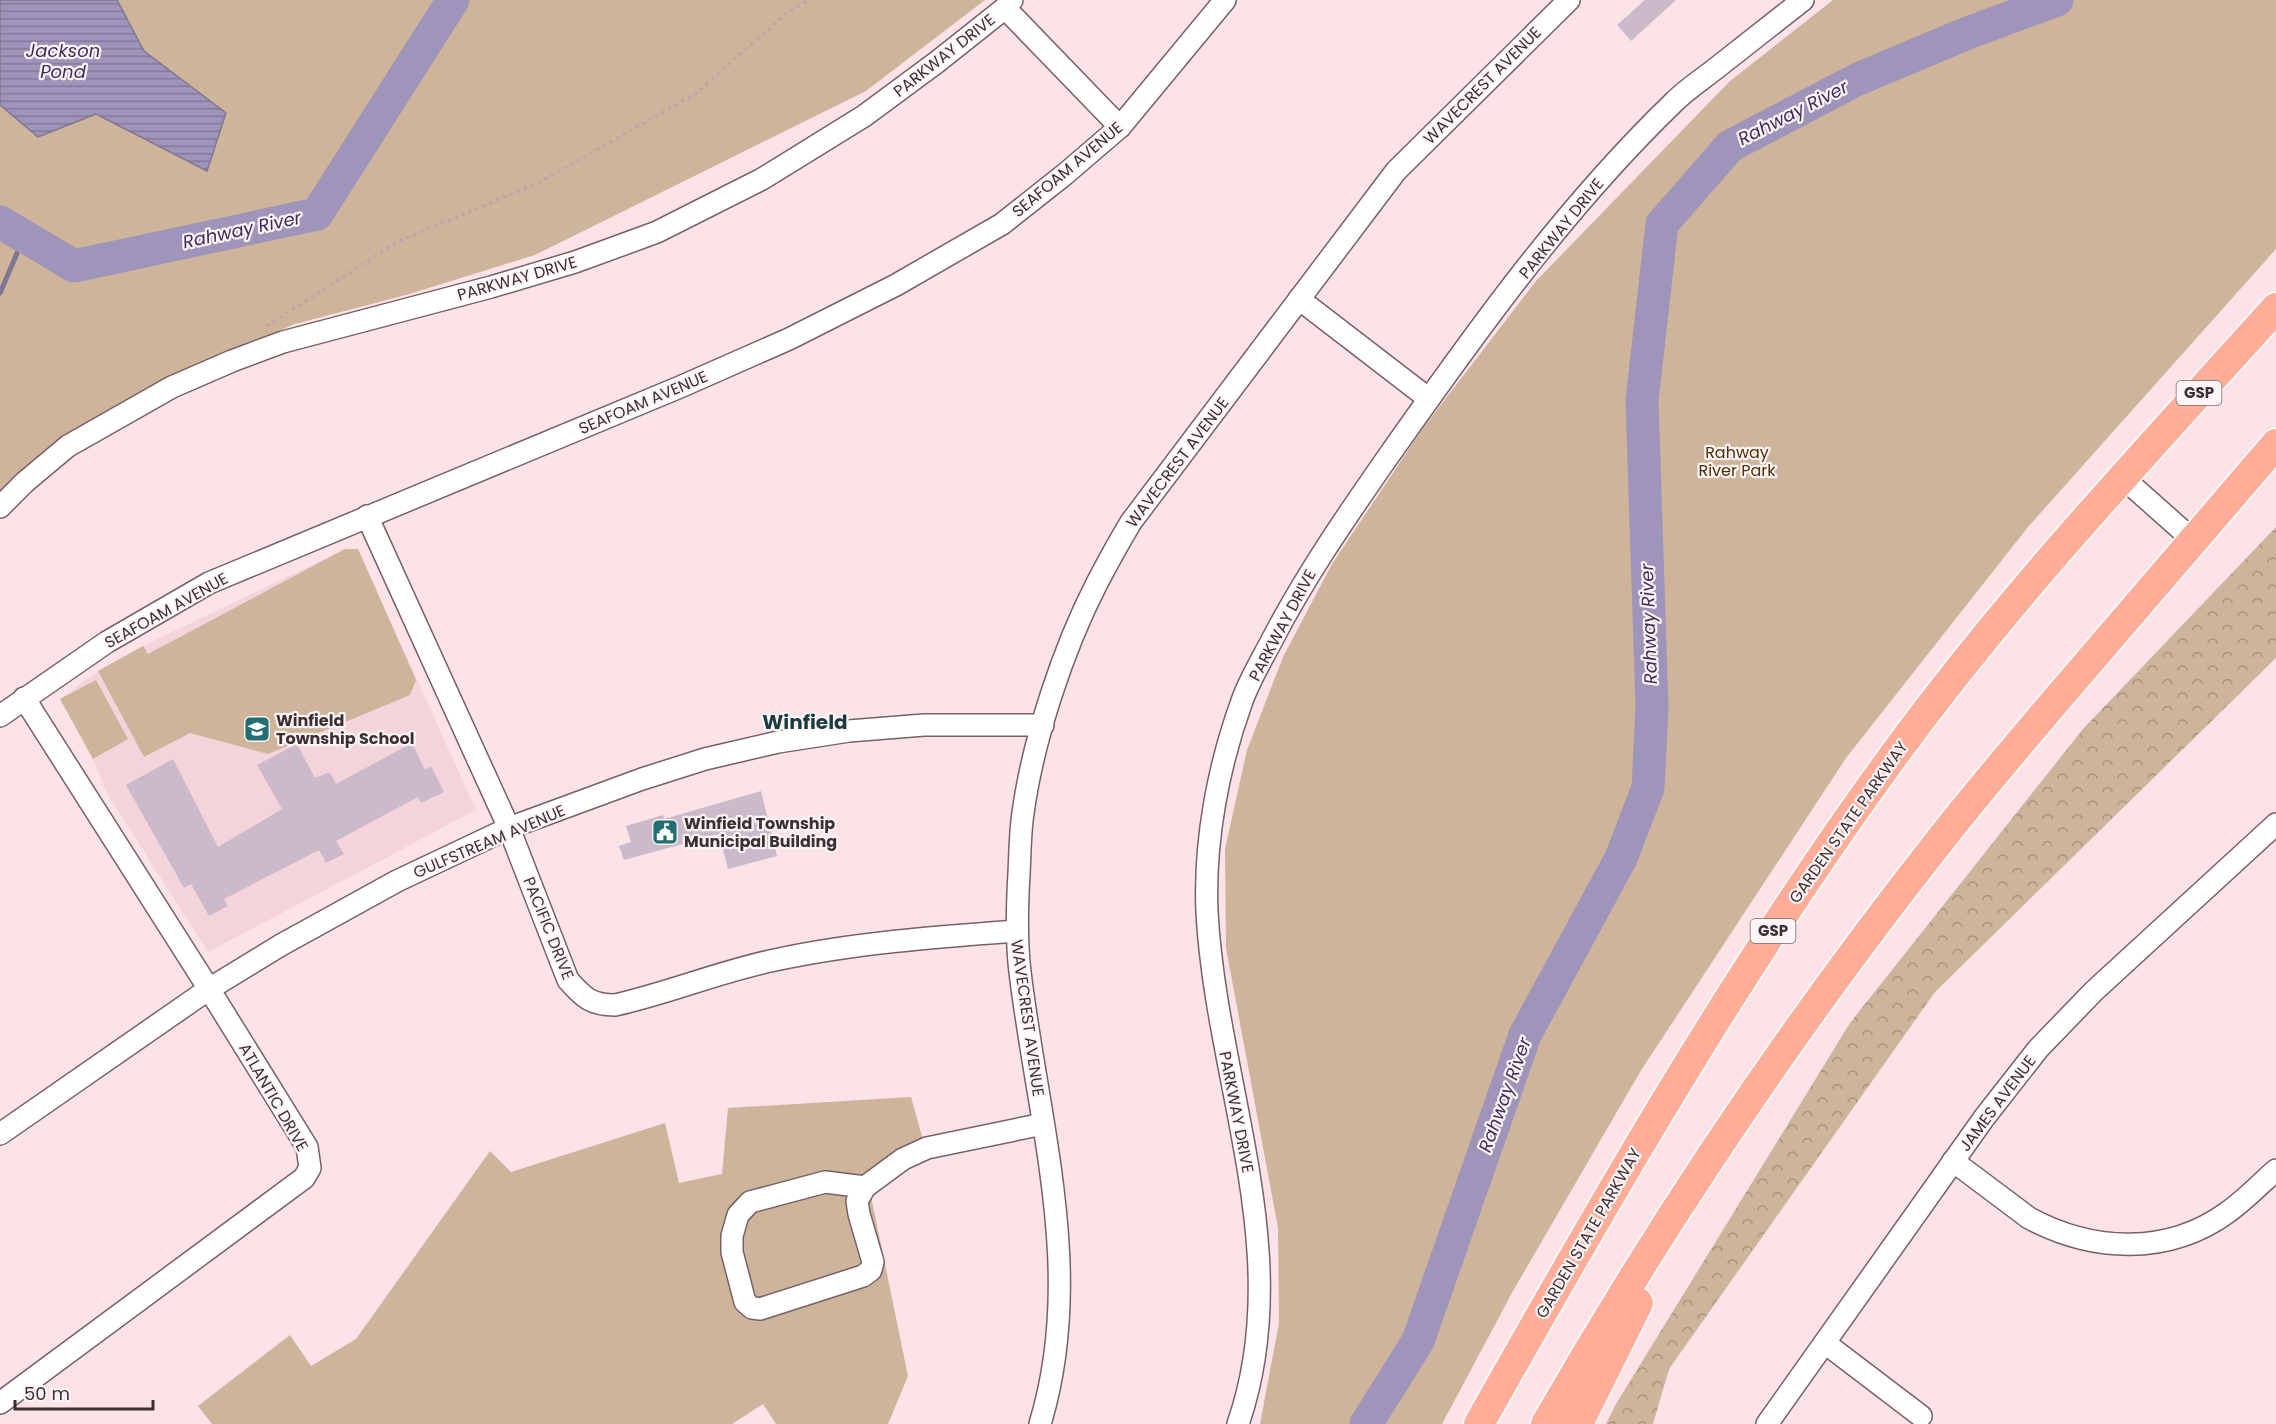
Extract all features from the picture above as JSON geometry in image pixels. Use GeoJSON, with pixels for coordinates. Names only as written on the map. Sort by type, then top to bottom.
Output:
{"type":"FeatureCollection","features":[{"type":"Feature","properties":{"kind":"highway","name":"GARDEN STATE PARKWAY"},"geometry":{"type":"LineString","coordinates":[[1479,1424],[1674,1086],[1817,864],[1895,753],[1943,690],[2050,560],[2122,477],[2276,308]]}},
{"type":"Feature","properties":{"kind":"highway"},"geometry":{"type":"LineString","coordinates":[[1546,1424],[1660,1233],[1812,1008],[1942,837],[2079,672],[2276,444]]}},
{"type":"Feature","properties":{"kind":"highway"},"geometry":{"type":"LineString","coordinates":[[1578,1424],[1669,1239],[1736,1118]]}},
{"type":"Feature","properties":{"kind":"street","name":"SEAFOAM AVENUE"},"geometry":{"type":"LineString","coordinates":[[0,716],[107,642],[209,583],[713,373],[789,339],[896,285],[1002,224],[1120,127],[1225,0]]}},
{"type":"Feature","properties":{"kind":"street","name":"WAVECREST AVENUE"},"geometry":{"type":"LineString","coordinates":[[1040,1424],[1055,1353],[1060,1273],[1059,1240],[1020,971],[1017,931],[1023,814],[1032,766],[1054,688],[1096,585],[1131,522],[1396,171],[1569,0]]}},
{"type":"Feature","properties":{"kind":"street","name":"PARKWAY DRIVE"},"geometry":{"type":"LineString","coordinates":[[1239,1424],[1258,1338],[1259,1239],[1254,1199],[1222,1034],[1207,908],[1211,830],[1229,742],[1243,697],[1289,606],[1326,545],[1429,399],[1564,220],[1617,160],[1677,98],[1803,0]]}},
{"type":"Feature","properties":{"kind":"street"},"geometry":{"type":"LineString","coordinates":[[1009,4],[1120,127]]}},
{"type":"Feature","properties":{"kind":"street","name":"PARKWAY DRIVE"},"geometry":{"type":"LineString","coordinates":[[0,507],[25,482],[68,446],[172,387],[232,361],[283,342],[565,265],[657,232],[762,178],[864,116],[937,62],[1009,4]]}},
{"type":"Feature","properties":{"kind":"street"},"geometry":{"type":"LineString","coordinates":[[1299,299],[1429,399]]}},
{"type":"Feature","properties":{"kind":"street"},"geometry":{"type":"LineString","coordinates":[[2122,477],[2193,540],[2276,464]]}},
{"type":"Feature","properties":{"kind":"street","name":"PACIFIC DRIVE"},"geometry":{"type":"LineString","coordinates":[[367,516],[509,828],[568,980],[584,997],[599,1005],[615,1005],[795,956],[908,940],[1017,931]]}},
{"type":"Feature","properties":{"kind":"street","name":"ATLANTIC DRIVE"},"geometry":{"type":"LineString","coordinates":[[0,1403],[304,1178],[310,1168],[307,1148],[24,698]]}},
{"type":"Feature","properties":{"kind":"street","name":"GULFSTREAM AVENUE"},"geometry":{"type":"LineString","coordinates":[[0,1134],[209,989],[281,945],[397,881],[509,828],[642,779],[705,759],[778,742],[849,731],[924,725],[1043,725]]}},
{"type":"Feature","properties":{"kind":"street","name":"JAMES AVENUE"},"geometry":{"type":"LineString","coordinates":[[1767,1424],[2018,1073],[2062,1023],[2276,824]]}},
{"type":"Feature","properties":{"kind":"street"},"geometry":{"type":"LineString","coordinates":[[865,1187],[825,1182],[750,1202],[738,1215],[732,1236],[732,1252],[745,1302],[752,1308],[760,1309],[863,1276],[871,1270],[873,1262],[858,1201],[865,1187],[903,1159],[927,1148],[1043,1124]]}},
{"type":"Feature","properties":{"kind":"street"},"geometry":{"type":"LineString","coordinates":[[1953,1161],[2029,1218],[2041,1224],[2083,1240],[2129,1245],[2173,1238],[2216,1220],[2241,1202],[2276,1170]]}},
{"type":"Feature","properties":{"kind":"street"},"geometry":{"type":"LineString","coordinates":[[1825,1343],[1921,1416]]}},
{"type":"Feature","properties":{"kind":"path"},"geometry":{"type":"LineString","coordinates":[[260,330],[397,242],[538,183],[695,94],[789,11],[810,0]]}},
{"type":"Feature","properties":{"kind":"shaded area","name":"Winfield Township School"},"geometry":{"type":"Polygon","coordinates":[[[345,549],[358,549],[476,810],[208,952],[108,795],[93,759],[60,699],[98,671],[143,646],[345,549]]]}},
{"type":"Feature","properties":{"kind":"green space"},"geometry":{"type":"Polygon","coordinates":[[[117,0],[985,0],[866,91],[535,255],[406,295],[295,324],[195,366],[103,413],[9,489],[0,499],[0,105],[38,137],[96,114],[207,170],[226,113],[144,51],[117,0]]]}},
{"type":"Feature","properties":{"kind":"green space","name":"Rahway River Park"},"geometry":{"type":"Polygon","coordinates":[[[1833,0],[2276,0],[2276,249],[2028,527],[1846,758],[1640,1072],[1513,1291],[1442,1424],[1260,1424],[1279,1323],[1278,1228],[1226,948],[1225,849],[1247,750],[1283,657],[1332,564],[1423,428],[1536,281],[1730,81],[1833,0]]]}},
{"type":"Feature","properties":{"kind":"green space"},"geometry":{"type":"Polygon","coordinates":[[[2276,527],[2276,658],[1935,992],[1669,1369],[1653,1424],[1606,1424],[1616,1404],[1850,1023],[2083,729],[2276,527]]]}},
{"type":"Feature","properties":{"kind":"green space"},"geometry":{"type":"Polygon","coordinates":[[[345,549],[358,549],[416,680],[410,695],[268,754],[190,733],[144,757],[98,671],[143,646],[148,654],[345,549]]]}},
{"type":"Feature","properties":{"kind":"green space"},"geometry":{"type":"Polygon","coordinates":[[[96,680],[128,739],[93,759],[60,699],[96,680]]]}},
{"type":"Feature","properties":{"kind":"green space"},"geometry":{"type":"Polygon","coordinates":[[[911,1097],[923,1140],[866,1172],[908,1376],[888,1424],[776,1424],[763,1404],[732,1424],[212,1424],[198,1406],[290,1335],[311,1366],[356,1339],[490,1151],[511,1172],[665,1123],[679,1183],[722,1174],[728,1108],[911,1097]]]}},
{"type":"Feature","properties":{"kind":"water","name":"Jackson Pond"},"geometry":{"type":"Polygon","coordinates":[[[0,0],[117,0],[144,51],[226,113],[207,171],[96,114],[38,137],[0,105],[0,0]]]}},
{"type":"Feature","properties":{"kind":"building"},"geometry":{"type":"Polygon","coordinates":[[[1645,0],[1676,0],[1631,41],[1617,25],[1645,0]]]}},
{"type":"Feature","properties":{"kind":"building"},"geometry":{"type":"Polygon","coordinates":[[[412,743],[425,770],[431,766],[444,792],[421,803],[418,797],[336,841],[344,854],[326,863],[319,850],[224,899],[228,906],[209,916],[191,884],[184,888],[126,785],[173,759],[218,847],[282,809],[257,765],[297,744],[315,778],[330,772],[336,784],[412,743]]]}},
{"type":"Feature","properties":{"kind":"building"},"geometry":{"type":"Polygon","coordinates":[[[761,791],[777,856],[728,869],[719,834],[624,860],[619,846],[631,842],[626,826],[663,815],[664,819],[761,791]]]}},
{"type":"Feature","properties":{"kind":"waterway","name":"Rahway River"},"geometry":{"type":"LineString","coordinates":[[0,222],[74,266],[317,214],[453,0]]}},
{"type":"Feature","properties":{"kind":"waterway","name":"Rahway River"},"geometry":{"type":"LineString","coordinates":[[1366,1424],[1418,1341],[1525,1035],[1621,858],[1648,788],[1652,707],[1642,400],[1662,224],[1730,146],[1856,80],[1965,34],[2057,0]]}},
{"type":"Feature","properties":{"kind":"waterway"},"geometry":{"type":"LineString","coordinates":[[0,293],[24,237]]}},
{"type":"Feature","properties":{"kind":"place","name":"Winfield Township School"},"geometry":{"type":"Point","coordinates":[257,729]}},
{"type":"Feature","properties":{"kind":"place","name":"Winfield Township Municipal Building"},"geometry":{"type":"Point","coordinates":[665,832]}},
{"type":"Feature","properties":{"kind":"district","name":"Winfield"},"geometry":{"type":"Point","coordinates":[805,722]}}]}
